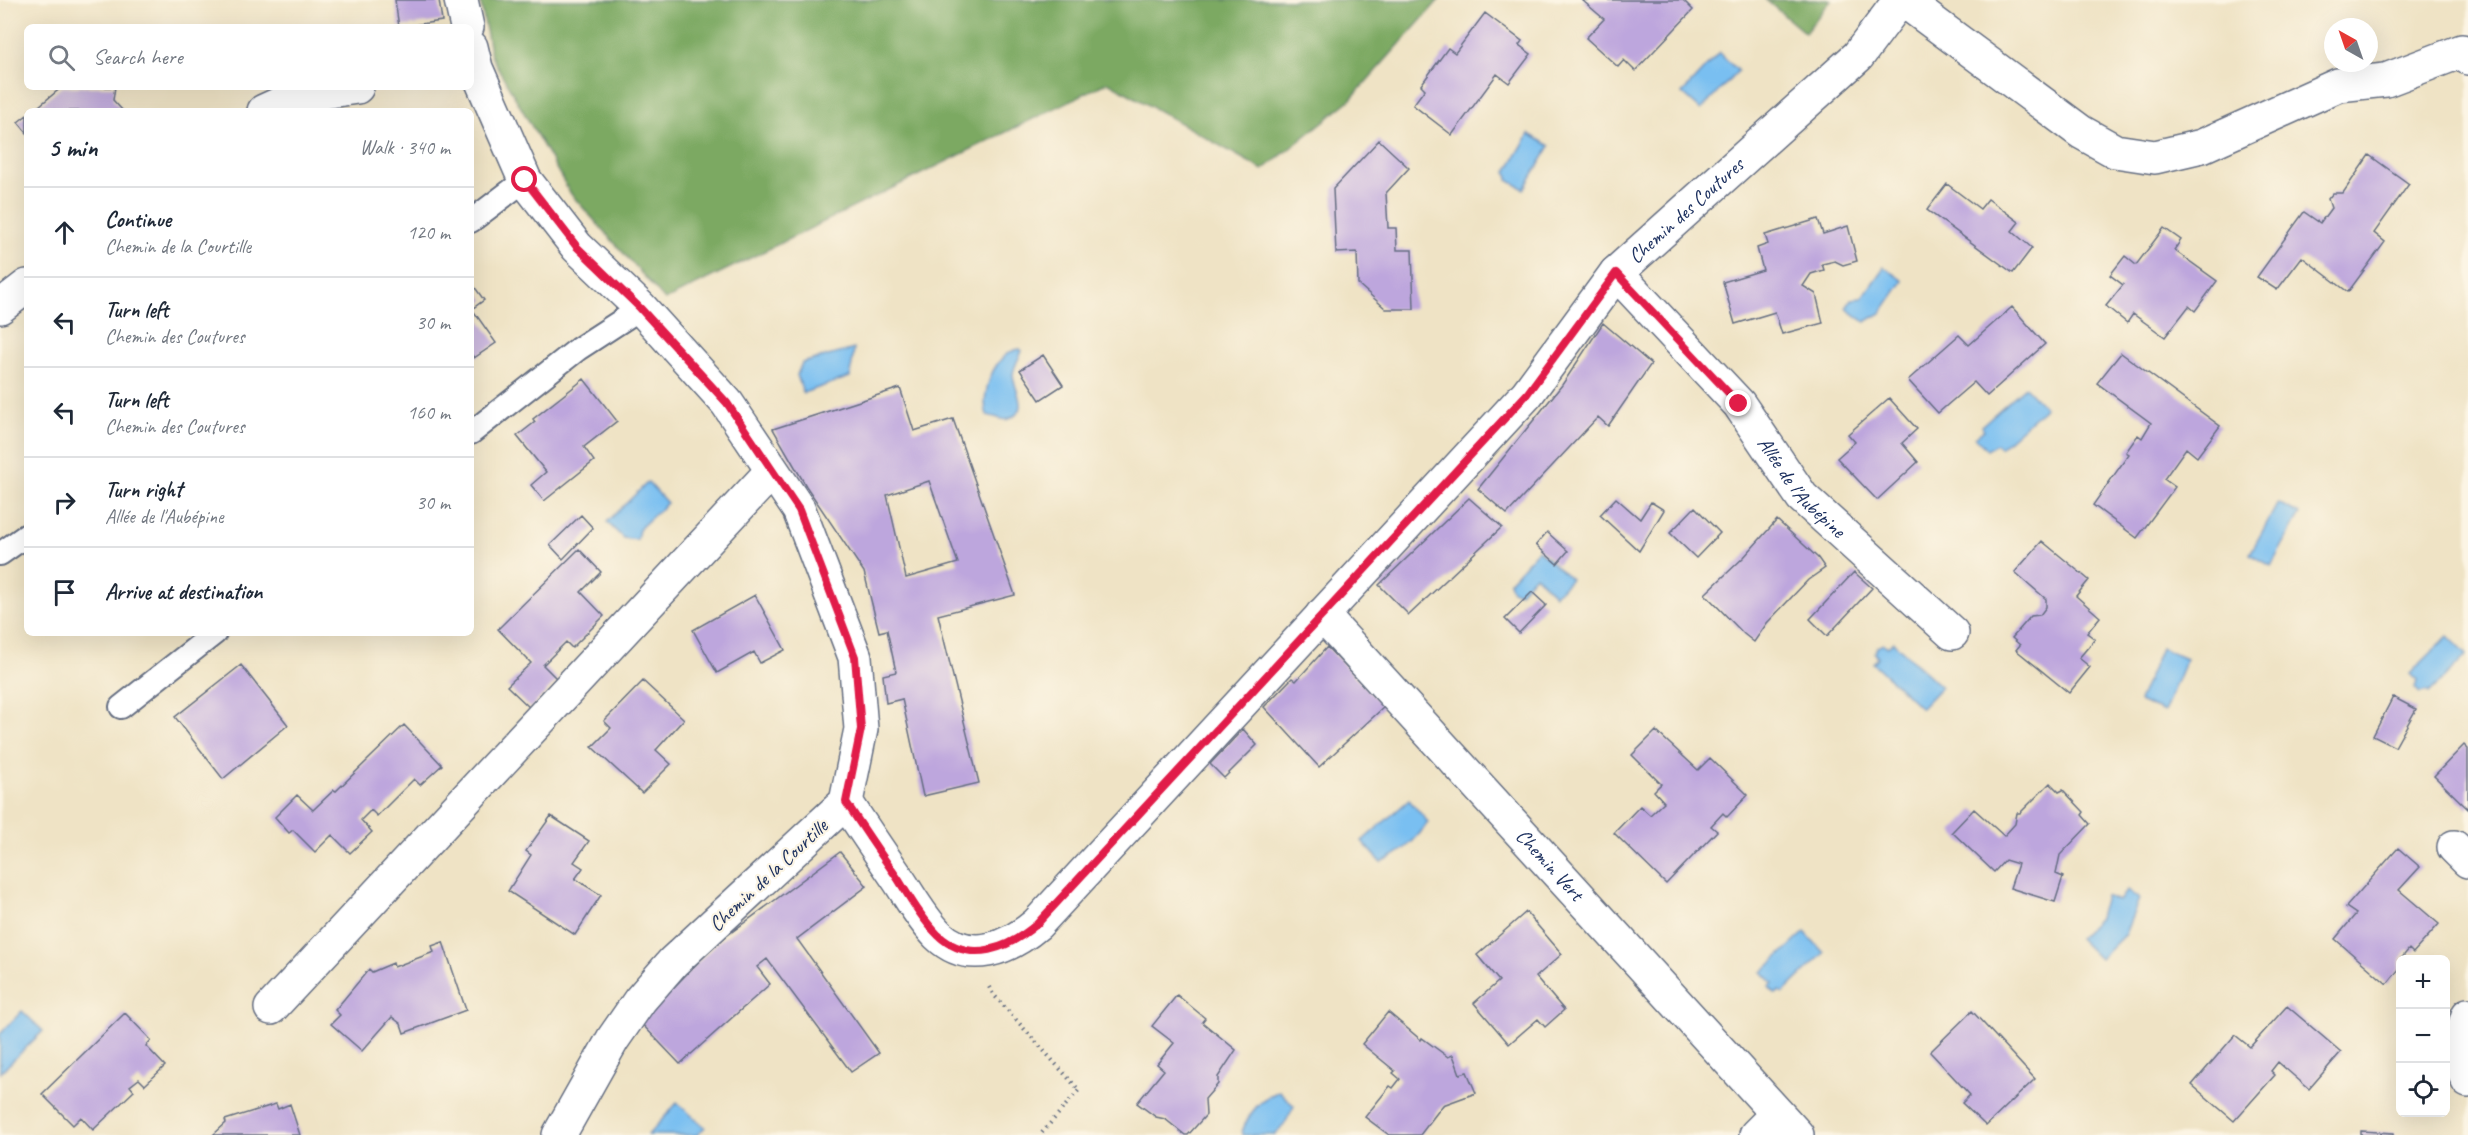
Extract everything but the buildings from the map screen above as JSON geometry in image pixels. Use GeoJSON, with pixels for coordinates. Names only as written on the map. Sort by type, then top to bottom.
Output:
{"type":"FeatureCollection","features":[{"type":"Feature","properties":{"kind":"street"},"geometry":{"type":"LineString","coordinates":[[461,0],[466,24]]}},
{"type":"Feature","properties":{"kind":"street"},"geometry":{"type":"LineString","coordinates":[[1902,0],[2081,132],[2115,151],[2155,157],[2202,146],[2338,85],[2386,80],[2462,51],[2468,58]]}},
{"type":"Feature","properties":{"kind":"street","name":"Chemin des Coutures"},"geometry":{"type":"LineString","coordinates":[[846,802],[917,908],[938,935],[953,945],[983,951],[999,948],[1018,940],[1037,924],[1527,394],[1616,273],[1858,56],[1902,0]]}},
{"type":"Feature","properties":{"kind":"street","name":"Chemin de la Courtille"},"geometry":{"type":"LineString","coordinates":[[474,64],[525,180],[577,247],[640,308],[727,403],[799,510],[855,657],[861,729],[846,802],[673,962],[613,1039],[559,1135]]}},
{"type":"Feature","properties":{"kind":"street"},"geometry":{"type":"LineString","coordinates":[[271,108],[297,96],[337,90]]}},
{"type":"Feature","properties":{"kind":"street","name":"Allée de l'Aubépine"},"geometry":{"type":"LineString","coordinates":[[1616,273],[1739,404],[1802,497],[1952,633]]}},
{"type":"Feature","properties":{"kind":"street"},"geometry":{"type":"LineString","coordinates":[[0,307],[24,288]]}},
{"type":"Feature","properties":{"kind":"street"},"geometry":{"type":"LineString","coordinates":[[271,1008],[772,471]]}},
{"type":"Feature","properties":{"kind":"street","name":"Chemin Vert"},"geometry":{"type":"LineString","coordinates":[[1322,615],[1777,1128]]}},
{"type":"Feature","properties":{"kind":"street"},"geometry":{"type":"LineString","coordinates":[[2468,1016],[2456,1054],[2468,1081]]}},
{"type":"Feature","properties":{"kind":"lane"},"geometry":{"type":"LineString","coordinates":[[474,218],[525,180]]}},
{"type":"Feature","properties":{"kind":"lane"},"geometry":{"type":"LineString","coordinates":[[474,431],[578,349],[640,308]]}},
{"type":"Feature","properties":{"kind":"lane"},"geometry":{"type":"LineString","coordinates":[[0,554],[24,537]]}},
{"type":"Feature","properties":{"kind":"lane"},"geometry":{"type":"LineString","coordinates":[[121,707],[211,636]]}},
{"type":"Feature","properties":{"kind":"path"},"geometry":{"type":"LineString","coordinates":[[969,949],[993,994],[1079,1090],[1040,1135]]}},
{"type":"Feature","properties":{"kind":"green space"},"geometry":{"type":"Polygon","coordinates":[[[480,0],[1439,0],[1350,100],[1263,170],[1108,82],[665,300],[571,194],[491,56],[480,0]]]}},
{"type":"Feature","properties":{"kind":"green space"},"geometry":{"type":"Polygon","coordinates":[[[1766,0],[1831,0],[1805,33],[1766,0]]]}},
{"type":"Feature","properties":{"kind":"water"},"geometry":{"type":"Polygon","coordinates":[[[1719,53],[1738,71],[1701,110],[1682,93],[1719,53]]]}},
{"type":"Feature","properties":{"kind":"water"},"geometry":{"type":"Polygon","coordinates":[[[1529,134],[1550,146],[1524,189],[1508,180],[1506,173],[1529,134]]]}},
{"type":"Feature","properties":{"kind":"water"},"geometry":{"type":"Polygon","coordinates":[[[1884,267],[1903,281],[1881,313],[1865,322],[1846,308],[1852,299],[1862,298],[1884,267]]]}},
{"type":"Feature","properties":{"kind":"water"},"geometry":{"type":"Polygon","coordinates":[[[854,349],[850,377],[803,393],[797,375],[802,363],[854,349]]]}},
{"type":"Feature","properties":{"kind":"water"},"geometry":{"type":"Polygon","coordinates":[[[1020,349],[1022,351],[1013,374],[1020,400],[1018,412],[1006,420],[987,415],[986,396],[991,375],[1003,358],[1020,349]]]}},
{"type":"Feature","properties":{"kind":"water"},"geometry":{"type":"Polygon","coordinates":[[[2025,387],[2045,408],[2000,448],[1996,444],[1987,450],[1975,437],[1984,430],[1981,426],[2025,387]]]}},
{"type":"Feature","properties":{"kind":"water"},"geometry":{"type":"Polygon","coordinates":[[[648,482],[667,503],[639,529],[637,540],[623,538],[607,522],[648,482]]]}},
{"type":"Feature","properties":{"kind":"water"},"geometry":{"type":"Polygon","coordinates":[[[2278,503],[2300,514],[2271,566],[2250,554],[2278,503]]]}},
{"type":"Feature","properties":{"kind":"water"},"geometry":{"type":"Polygon","coordinates":[[[1538,550],[1571,579],[1555,595],[1535,575],[1520,592],[1512,591],[1509,582],[1538,550]]]}},
{"type":"Feature","properties":{"kind":"water"},"geometry":{"type":"Polygon","coordinates":[[[2448,636],[2467,655],[2429,693],[2427,691],[2420,693],[2415,688],[2417,681],[2410,674],[2448,636]]]}},
{"type":"Feature","properties":{"kind":"water"},"geometry":{"type":"Polygon","coordinates":[[[1893,642],[1941,687],[1921,708],[1873,663],[1878,658],[1875,653],[1877,647],[1883,644],[1888,647],[1893,642]]]}},
{"type":"Feature","properties":{"kind":"water"},"geometry":{"type":"Polygon","coordinates":[[[2161,648],[2186,659],[2164,712],[2139,701],[2161,648]]]}},
{"type":"Feature","properties":{"kind":"water"},"geometry":{"type":"Polygon","coordinates":[[[1409,800],[1428,822],[1408,846],[1381,862],[1362,841],[1409,800]]]}},
{"type":"Feature","properties":{"kind":"water"},"geometry":{"type":"Polygon","coordinates":[[[2127,890],[2139,899],[2125,934],[2100,959],[2079,938],[2099,918],[2105,896],[2119,901],[2127,890]]]}},
{"type":"Feature","properties":{"kind":"water"},"geometry":{"type":"Polygon","coordinates":[[[1805,932],[1824,953],[1783,993],[1780,991],[1776,994],[1769,987],[1773,983],[1762,972],[1805,932]]]}},
{"type":"Feature","properties":{"kind":"water"},"geometry":{"type":"Polygon","coordinates":[[[22,1011],[43,1031],[0,1073],[0,1034],[22,1011]]]}},
{"type":"Feature","properties":{"kind":"water"},"geometry":{"type":"Polygon","coordinates":[[[1279,1091],[1294,1106],[1284,1125],[1274,1135],[1243,1135],[1245,1125],[1256,1107],[1279,1091]]]}},
{"type":"Feature","properties":{"kind":"water"},"geometry":{"type":"Polygon","coordinates":[[[677,1103],[705,1127],[697,1135],[648,1135],[677,1103]]]}},
{"type":"Feature","properties":{"kind":"route"},"geometry":{"type":"LineString","coordinates":[[525,180],[577,247],[640,308],[727,403],[799,510],[855,657],[861,729],[846,802],[917,908],[938,935],[953,945],[969,949],[983,951],[999,948],[1018,940],[1037,924],[1527,394],[1616,273],[1739,404]]}}]}
